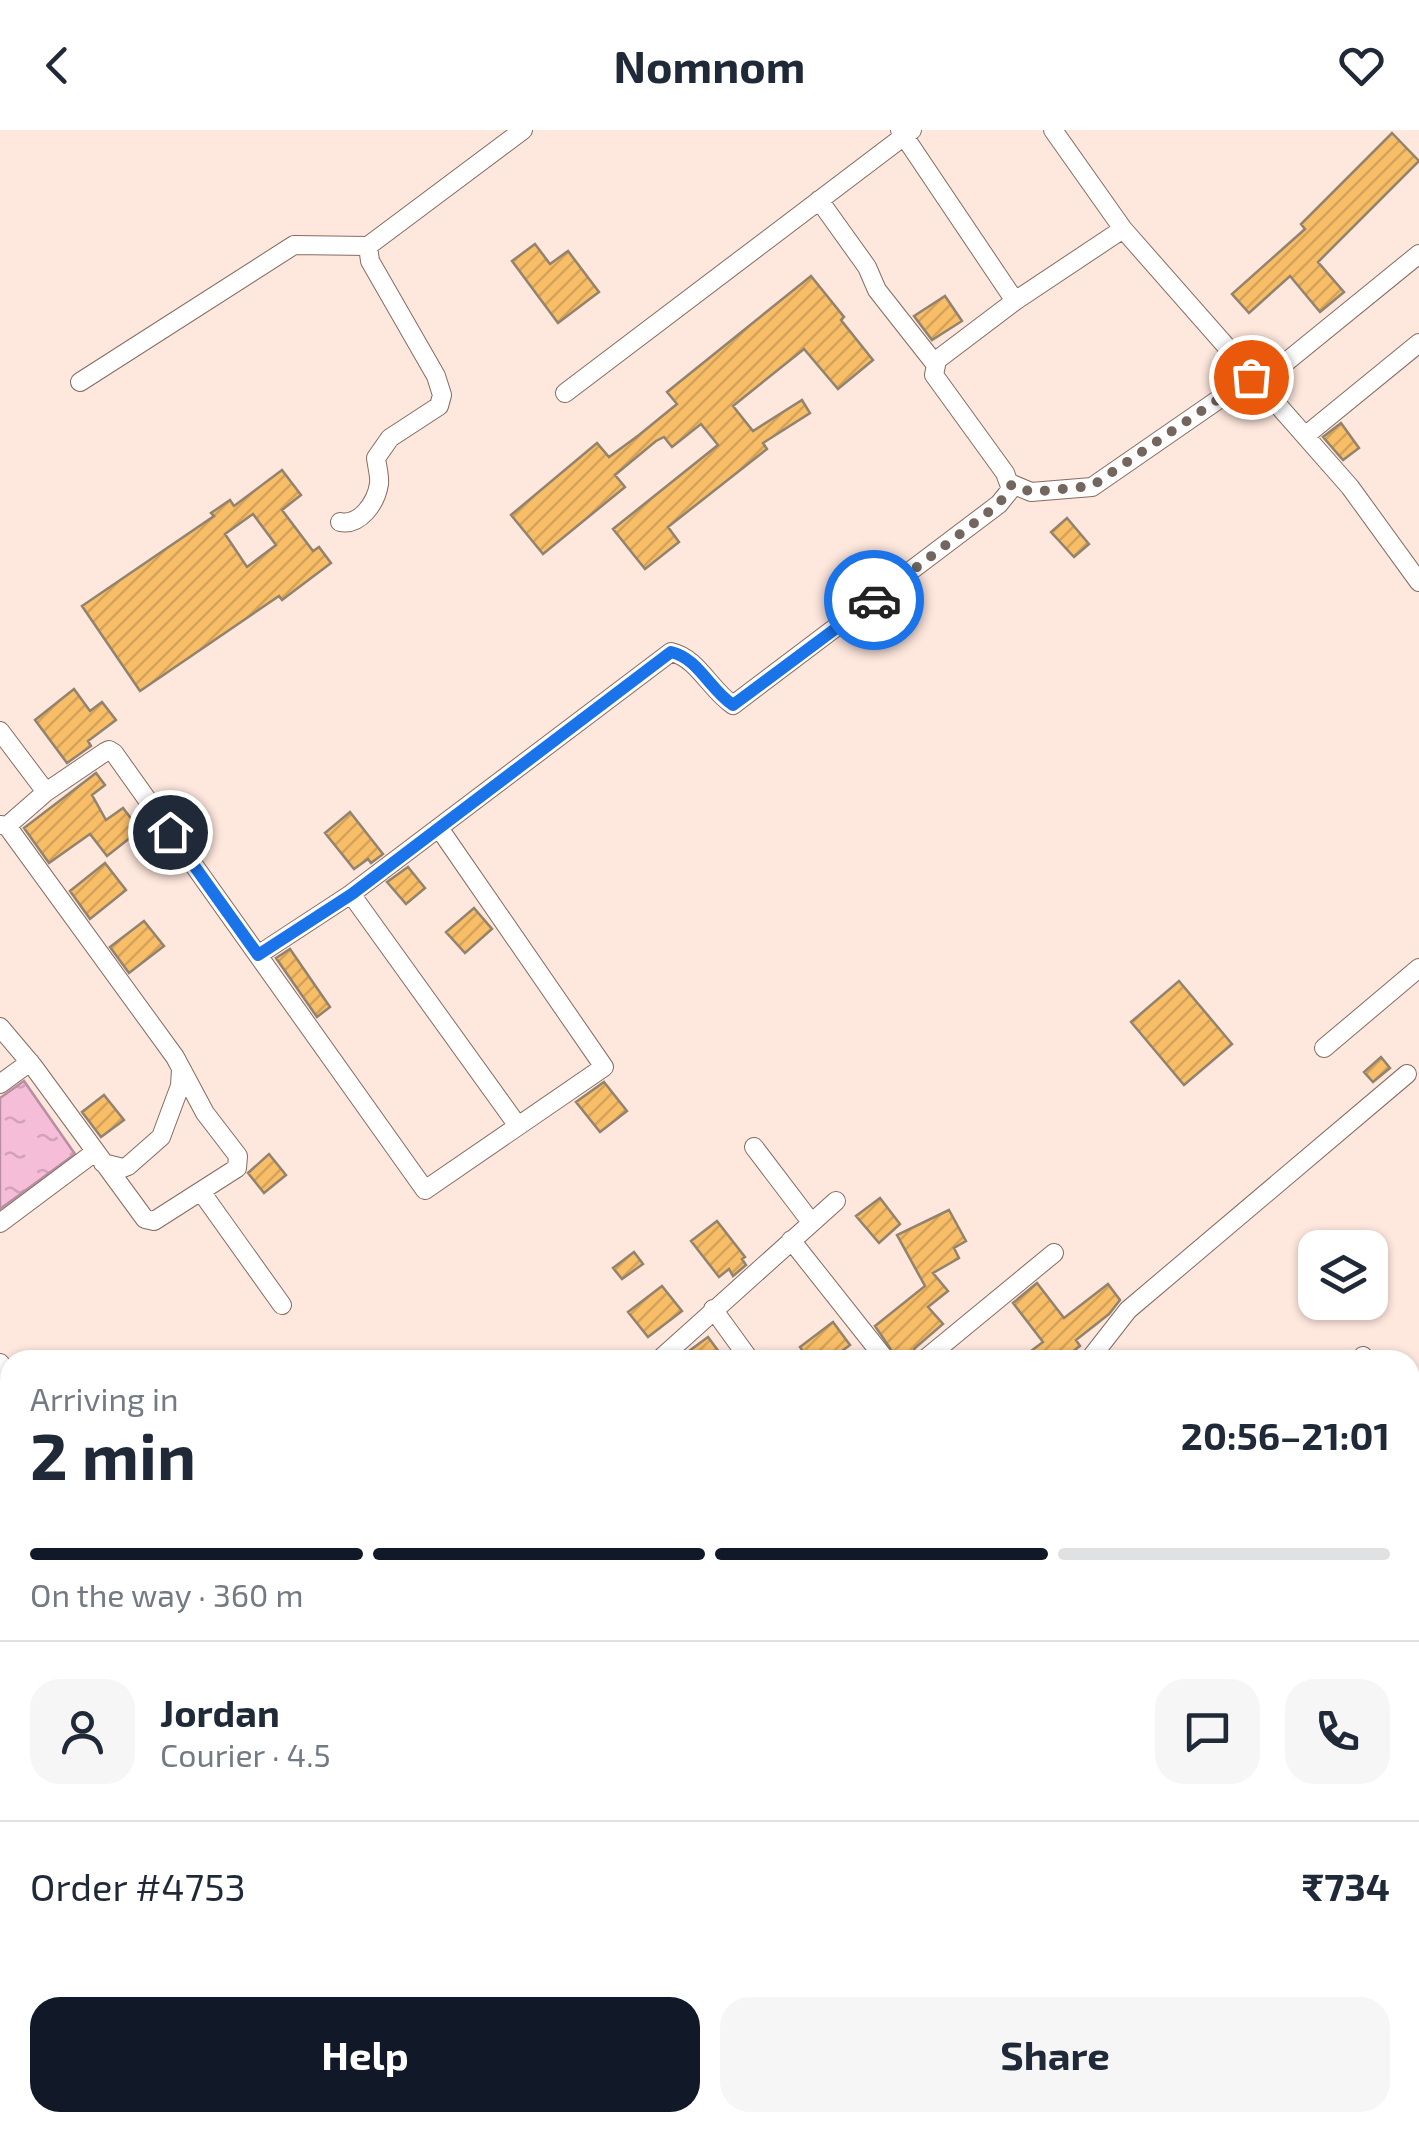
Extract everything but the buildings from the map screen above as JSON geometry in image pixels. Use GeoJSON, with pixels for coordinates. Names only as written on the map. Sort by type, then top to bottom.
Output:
{"type":"FeatureCollection","features":[{"type":"Feature","properties":{"kind":"street"},"geometry":{"type":"LineString","coordinates":[[80,382],[294,246],[368,246],[523,130]]}},
{"type":"Feature","properties":{"kind":"street"},"geometry":{"type":"LineString","coordinates":[[1053,130],[1123,229],[1350,487],[1419,582]]}},
{"type":"Feature","properties":{"kind":"street"},"geometry":{"type":"LineString","coordinates":[[565,393],[906,132],[1016,301]]}},
{"type":"Feature","properties":{"kind":"street"},"geometry":{"type":"LineString","coordinates":[[820,200],[877,290],[936,365]]}},
{"type":"Feature","properties":{"kind":"street"},"geometry":{"type":"LineString","coordinates":[[1011,489],[1005,473],[934,375],[937,360],[1123,229]]}},
{"type":"Feature","properties":{"kind":"street"},"geometry":{"type":"LineString","coordinates":[[340,522],[350,524],[359,520],[370,504],[379,484],[376,458],[390,438],[439,406],[442,395],[436,376],[370,261],[368,246]]}},
{"type":"Feature","properties":{"kind":"street"},"geometry":{"type":"LineString","coordinates":[[1259,384],[1419,254]]}},
{"type":"Feature","properties":{"kind":"street"},"geometry":{"type":"LineString","coordinates":[[1305,436],[1419,343]]}},
{"type":"Feature","properties":{"kind":"street"},"geometry":{"type":"LineString","coordinates":[[258,955],[352,894],[671,652],[685,655],[719,696],[733,705],[999,504],[1012,484],[1031,492],[1092,486],[1251,377],[1259,384]]}},
{"type":"Feature","properties":{"kind":"street"},"geometry":{"type":"LineString","coordinates":[[0,730],[46,792]]}},
{"type":"Feature","properties":{"kind":"street"},"geometry":{"type":"LineString","coordinates":[[0,1027],[144,1219],[154,1221],[237,1168],[238,1156],[205,1112],[181,1068],[3,825],[105,752],[114,754],[425,1190],[604,1067],[440,828]]}},
{"type":"Feature","properties":{"kind":"street"},"geometry":{"type":"LineString","coordinates":[[352,894],[518,1126]]}},
{"type":"Feature","properties":{"kind":"street"},"geometry":{"type":"LineString","coordinates":[[1324,1048],[1419,968]]}},
{"type":"Feature","properties":{"kind":"street"},"geometry":{"type":"LineString","coordinates":[[0,1084],[30,1062]]}},
{"type":"Feature","properties":{"kind":"street"},"geometry":{"type":"LineString","coordinates":[[99,1158],[123,1168],[161,1137],[180,1086],[181,1068]]}},
{"type":"Feature","properties":{"kind":"street"},"geometry":{"type":"LineString","coordinates":[[1097,1350],[1128,1310],[1407,1074]]}},
{"type":"Feature","properties":{"kind":"street"},"geometry":{"type":"LineString","coordinates":[[754,1147],[812,1222]]}},
{"type":"Feature","properties":{"kind":"street"},"geometry":{"type":"LineString","coordinates":[[0,1223],[99,1158]]}},
{"type":"Feature","properties":{"kind":"street"},"geometry":{"type":"LineString","coordinates":[[202,1193],[282,1306]]}},
{"type":"Feature","properties":{"kind":"street"},"geometry":{"type":"LineString","coordinates":[[669,1350],[712,1308],[836,1202]]}},
{"type":"Feature","properties":{"kind":"street"},"geometry":{"type":"LineString","coordinates":[[791,1240],[878,1350]]}},
{"type":"Feature","properties":{"kind":"street"},"geometry":{"type":"LineString","coordinates":[[936,1350],[1054,1254]]}},
{"type":"Feature","properties":{"kind":"street"},"geometry":{"type":"LineString","coordinates":[[712,1308],[743,1350]]}},
{"type":"Feature","properties":{"kind":"water"},"geometry":{"type":"Polygon","coordinates":[[[24,1081],[75,1154],[0,1209],[0,1098],[24,1081]]]}},
{"type":"Feature","properties":{"kind":"way so far"},"geometry":{"type":"LineString","coordinates":[[874,600],[999,504],[1012,484],[1031,492],[1092,486],[1251,377]]}},
{"type":"Feature","properties":{"kind":"route"},"geometry":{"type":"LineString","coordinates":[[170,832],[258,955],[352,894],[671,652],[685,655],[719,696],[733,705],[874,600]]}}]}
